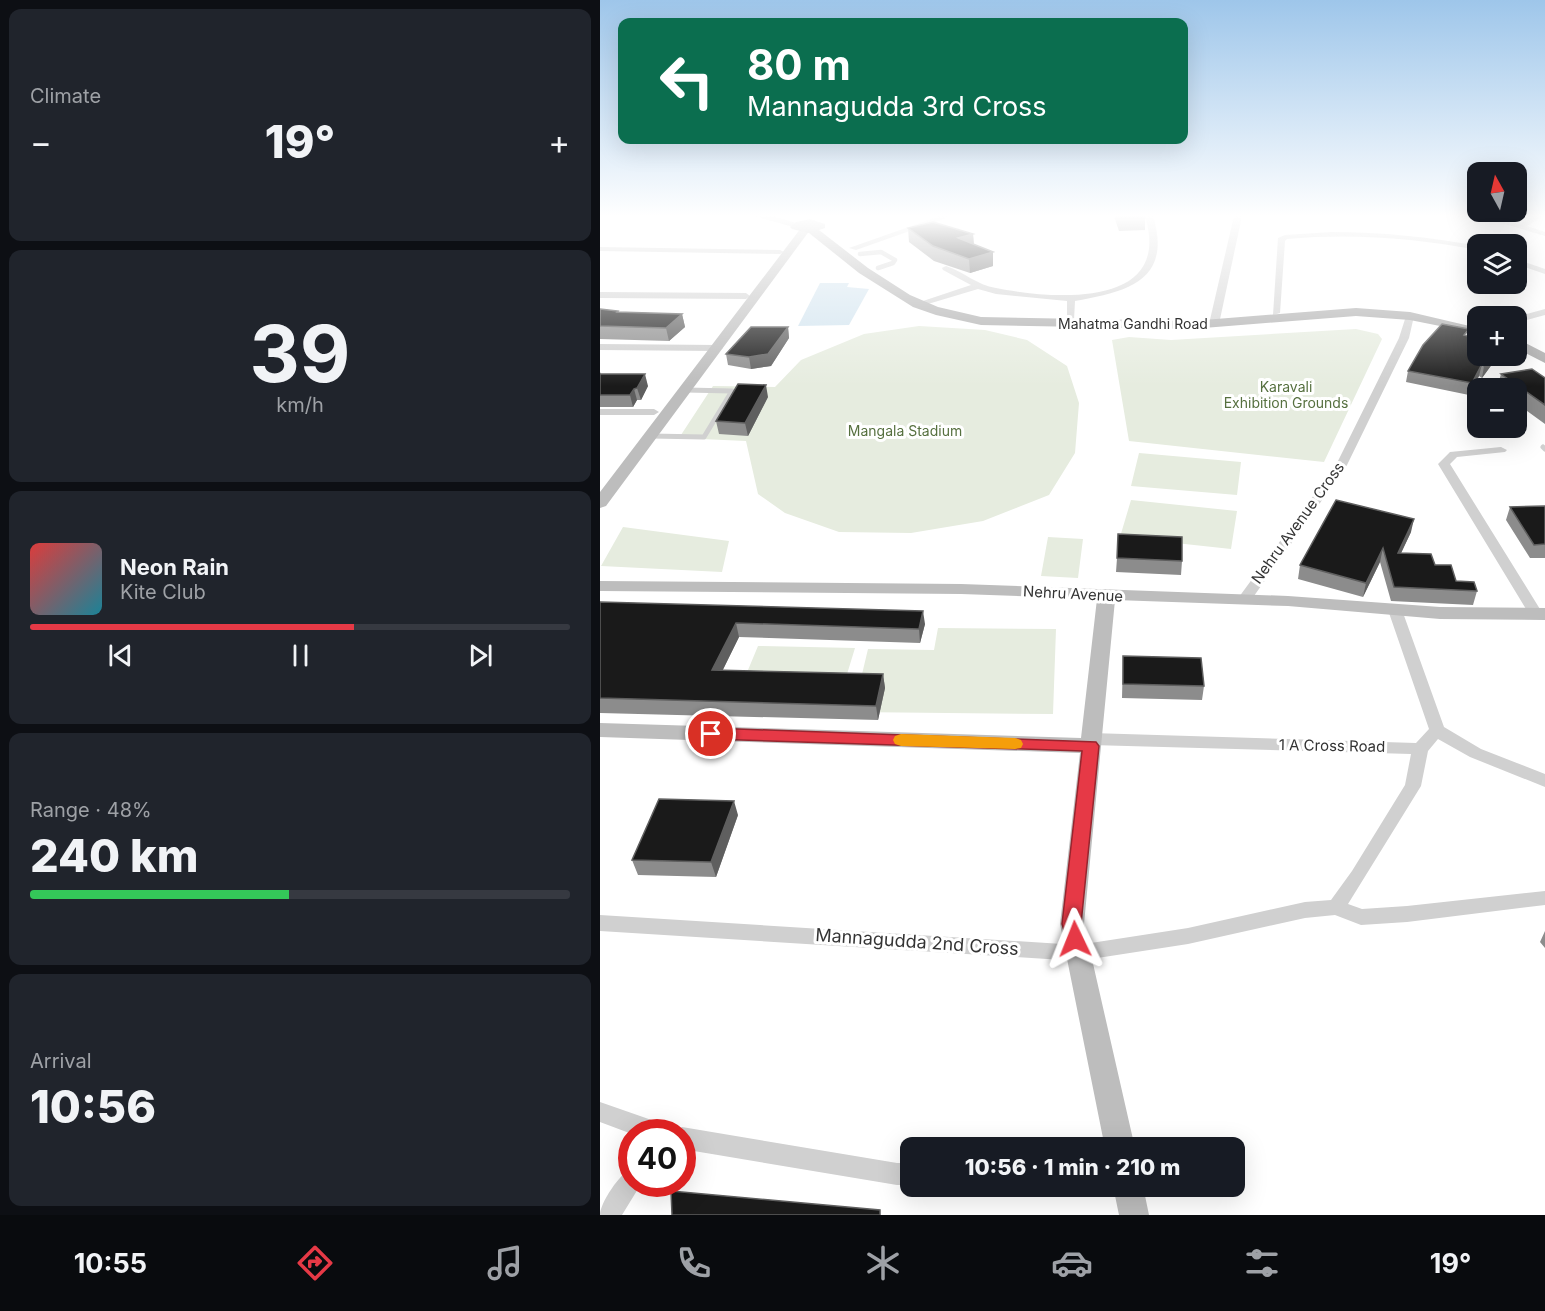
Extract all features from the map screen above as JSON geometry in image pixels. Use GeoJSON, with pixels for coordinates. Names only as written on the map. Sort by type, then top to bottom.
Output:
{"type":"FeatureCollection","features":[{"type":"Feature","properties":{"kind":"main road","name":"Mahatma Gandhi Road"},"geometry":{"type":"LineString","coordinates":[[874,273],[923,302],[954,316],[981,321],[1214,322],[1356,312],[1410,315],[1467,330]]}},
{"type":"Feature","properties":{"kind":"main road","name":"Mahatma Gandhi Road"},"geometry":{"type":"LineString","coordinates":[[885,273],[916,294],[923,302],[968,312],[1071,318],[1214,322],[1360,307],[1430,312],[1467,322]]}},
{"type":"Feature","properties":{"kind":"main road"},"geometry":{"type":"LineString","coordinates":[[1527,348],[1545,358]]}},
{"type":"Feature","properties":{"kind":"main road"},"geometry":{"type":"LineString","coordinates":[[1527,358],[1545,369]]}},
{"type":"Feature","properties":{"kind":"street"},"geometry":{"type":"LineString","coordinates":[[600,503],[686,390],[746,296],[764,273]]}},
{"type":"Feature","properties":{"kind":"street"},"geometry":{"type":"LineString","coordinates":[[600,482],[654,412],[712,348],[771,273]]}},
{"type":"Feature","properties":{"kind":"street"},"geometry":{"type":"LineString","coordinates":[[954,273],[978,286],[1015,294],[1071,299],[1133,284],[1147,273]]}},
{"type":"Feature","properties":{"kind":"street"},"geometry":{"type":"LineString","coordinates":[[1214,322],[1225,273]]}},
{"type":"Feature","properties":{"kind":"street"},"geometry":{"type":"LineString","coordinates":[[1276,314],[1279,273]]}},
{"type":"Feature","properties":{"kind":"street"},"geometry":{"type":"LineString","coordinates":[[923,302],[978,286]]}},
{"type":"Feature","properties":{"kind":"street"},"geometry":{"type":"LineString","coordinates":[[600,295],[746,296]]}},
{"type":"Feature","properties":{"kind":"street"},"geometry":{"type":"LineString","coordinates":[[1071,299],[1071,318]]}},
{"type":"Feature","properties":{"kind":"street"},"geometry":{"type":"LineString","coordinates":[[1527,317],[1545,312]]}},
{"type":"Feature","properties":{"kind":"street","name":"Nehru Avenue Cross"},"geometry":{"type":"LineString","coordinates":[[1244,600],[1341,465],[1404,338],[1410,315]]}},
{"type":"Feature","properties":{"kind":"street"},"geometry":{"type":"LineString","coordinates":[[600,347],[712,348]]}},
{"type":"Feature","properties":{"kind":"street"},"geometry":{"type":"LineString","coordinates":[[600,412],[654,412]]}},
{"type":"Feature","properties":{"kind":"street"},"geometry":{"type":"LineString","coordinates":[[1502,450],[1454,453],[1444,464],[1541,614]]}},
{"type":"Feature","properties":{"kind":"street","name":"Nehru Avenue"},"geometry":{"type":"LineString","coordinates":[[600,586],[961,589],[1244,600],[1440,613],[1541,614]]}},
{"type":"Feature","properties":{"kind":"street"},"geometry":{"type":"LineString","coordinates":[[1106,596],[1072,924],[1118,1137]]}},
{"type":"Feature","properties":{"kind":"street"},"geometry":{"type":"LineString","coordinates":[[1395,610],[1437,730],[1453,744],[1520,769],[1545,781]]}},
{"type":"Feature","properties":{"kind":"street"},"geometry":{"type":"LineString","coordinates":[[600,730],[1091,743]]}},
{"type":"Feature","properties":{"kind":"street"},"geometry":{"type":"LineString","coordinates":[[1437,730],[1420,749],[1413,786],[1359,876],[1336,907],[1361,917],[1545,898]]}},
{"type":"Feature","properties":{"kind":"street","name":"1 A Cross Road"},"geometry":{"type":"LineString","coordinates":[[1091,743],[1420,749]]}},
{"type":"Feature","properties":{"kind":"street","name":"Mannagudda 2nd Cross"},"geometry":{"type":"LineString","coordinates":[[600,922],[1078,953],[1188,936],[1305,910],[1336,907]]}},
{"type":"Feature","properties":{"kind":"street"},"geometry":{"type":"LineString","coordinates":[[600,1112],[619,1119]]}},
{"type":"Feature","properties":{"kind":"street"},"geometry":{"type":"LineString","coordinates":[[696,1140],[900,1174]]}},
{"type":"Feature","properties":{"kind":"street"},"geometry":{"type":"LineString","coordinates":[[609,1215],[620,1197]]}},
{"type":"Feature","properties":{"kind":"street"},"geometry":{"type":"LineString","coordinates":[[1130,1197],[1134,1215]]}},
{"type":"Feature","properties":{"kind":"lane"},"geometry":{"type":"LineString","coordinates":[[651,435],[704,437],[732,391],[686,390]]}},
{"type":"Feature","properties":{"kind":"green space","name":"Mangala Stadium"},"geometry":{"type":"Polygon","coordinates":[[[919,326],[985,330],[1027,340],[1067,366],[1079,403],[1075,453],[1049,495],[983,521],[911,533],[839,532],[785,513],[758,494],[746,441],[679,438],[713,386],[775,387],[801,360],[864,334],[919,326]]]}},
{"type":"Feature","properties":{"kind":"green space","name":"Karavali Exhibition Grounds"},"geometry":{"type":"Polygon","coordinates":[[[1356,329],[1378,334],[1382,339],[1324,462],[1129,441],[1112,340],[1129,337],[1171,340],[1356,329]]]}},
{"type":"Feature","properties":{"kind":"green space"},"geometry":{"type":"Polygon","coordinates":[[[1139,453],[1241,462],[1237,495],[1131,486],[1139,453]]]}},
{"type":"Feature","properties":{"kind":"green space"},"geometry":{"type":"Polygon","coordinates":[[[1131,500],[1237,511],[1231,549],[1120,537],[1131,500]]]}},
{"type":"Feature","properties":{"kind":"green space"},"geometry":{"type":"Polygon","coordinates":[[[623,527],[729,541],[722,572],[601,566],[623,527]]]}},
{"type":"Feature","properties":{"kind":"green space"},"geometry":{"type":"Polygon","coordinates":[[[1048,537],[1083,539],[1078,578],[1041,576],[1048,537]]]}},
{"type":"Feature","properties":{"kind":"green space"},"geometry":{"type":"Polygon","coordinates":[[[938,628],[1056,629],[1053,714],[853,712],[868,649],[934,650],[938,628]]]}},
{"type":"Feature","properties":{"kind":"green space"},"geometry":{"type":"Polygon","coordinates":[[[758,646],[855,648],[844,684],[743,682],[758,646]]]}},
{"type":"Feature","properties":{"kind":"water"},"geometry":{"type":"Polygon","coordinates":[[[820,283],[849,283],[847,287],[869,289],[849,325],[798,326],[820,283]]]}},
{"type":"Feature","properties":{"kind":"building"},"geometry":{"type":"Polygon","coordinates":[[[600,309],[617,312],[682,314],[666,328],[600,326],[600,309]]]}},
{"type":"Feature","properties":{"kind":"building"},"geometry":{"type":"Polygon","coordinates":[[[1442,324],[1467,329],[1464,335],[1467,336],[1467,366],[1481,366],[1475,378],[1467,378],[1467,382],[1408,371],[1423,345],[1442,324]]]}},
{"type":"Feature","properties":{"kind":"building"},"geometry":{"type":"Polygon","coordinates":[[[751,327],[788,327],[768,354],[749,357],[726,354],[751,327]]]}},
{"type":"Feature","properties":{"kind":"building"},"geometry":{"type":"Polygon","coordinates":[[[1532,369],[1545,378],[1545,405],[1527,392],[1527,378],[1507,378],[1501,374],[1532,369]]]}},
{"type":"Feature","properties":{"kind":"building"},"geometry":{"type":"Polygon","coordinates":[[[600,374],[645,374],[630,395],[600,395],[600,374]]]}},
{"type":"Feature","properties":{"kind":"building"},"geometry":{"type":"Polygon","coordinates":[[[738,384],[766,385],[745,423],[716,421],[738,384]]]}},
{"type":"Feature","properties":{"kind":"building"},"geometry":{"type":"Polygon","coordinates":[[[1336,500],[1414,519],[1398,553],[1431,554],[1435,565],[1451,565],[1456,581],[1474,582],[1477,591],[1394,587],[1383,548],[1366,583],[1300,565],[1336,500]]]}},
{"type":"Feature","properties":{"kind":"building"},"geometry":{"type":"Polygon","coordinates":[[[1545,506],[1545,544],[1534,545],[1510,507],[1545,506]]]}},
{"type":"Feature","properties":{"kind":"building"},"geometry":{"type":"Polygon","coordinates":[[[1118,534],[1182,537],[1182,561],[1117,558],[1118,534]]]}},
{"type":"Feature","properties":{"kind":"building"},"geometry":{"type":"Polygon","coordinates":[[[600,602],[923,611],[919,629],[736,623],[712,670],[883,674],[876,706],[600,698],[600,602]]]}},
{"type":"Feature","properties":{"kind":"building"},"geometry":{"type":"Polygon","coordinates":[[[1123,656],[1201,658],[1204,686],[1123,684],[1123,656]]]}},
{"type":"Feature","properties":{"kind":"building"},"geometry":{"type":"Polygon","coordinates":[[[659,799],[734,801],[711,862],[632,860],[659,799]]]}},
{"type":"Feature","properties":{"kind":"building"},"geometry":{"type":"Polygon","coordinates":[[[696,1193],[880,1210],[880,1215],[672,1215],[671,1197],[696,1197],[696,1193]]]}},
{"type":"Feature","properties":{"kind":"slow traffic"},"geometry":{"type":"LineString","coordinates":[[901,740],[1015,744]]}},
{"type":"Feature","properties":{"kind":"route"},"geometry":{"type":"LineString","coordinates":[[711,734],[1091,746],[1072,924],[1075,939]]}}]}
